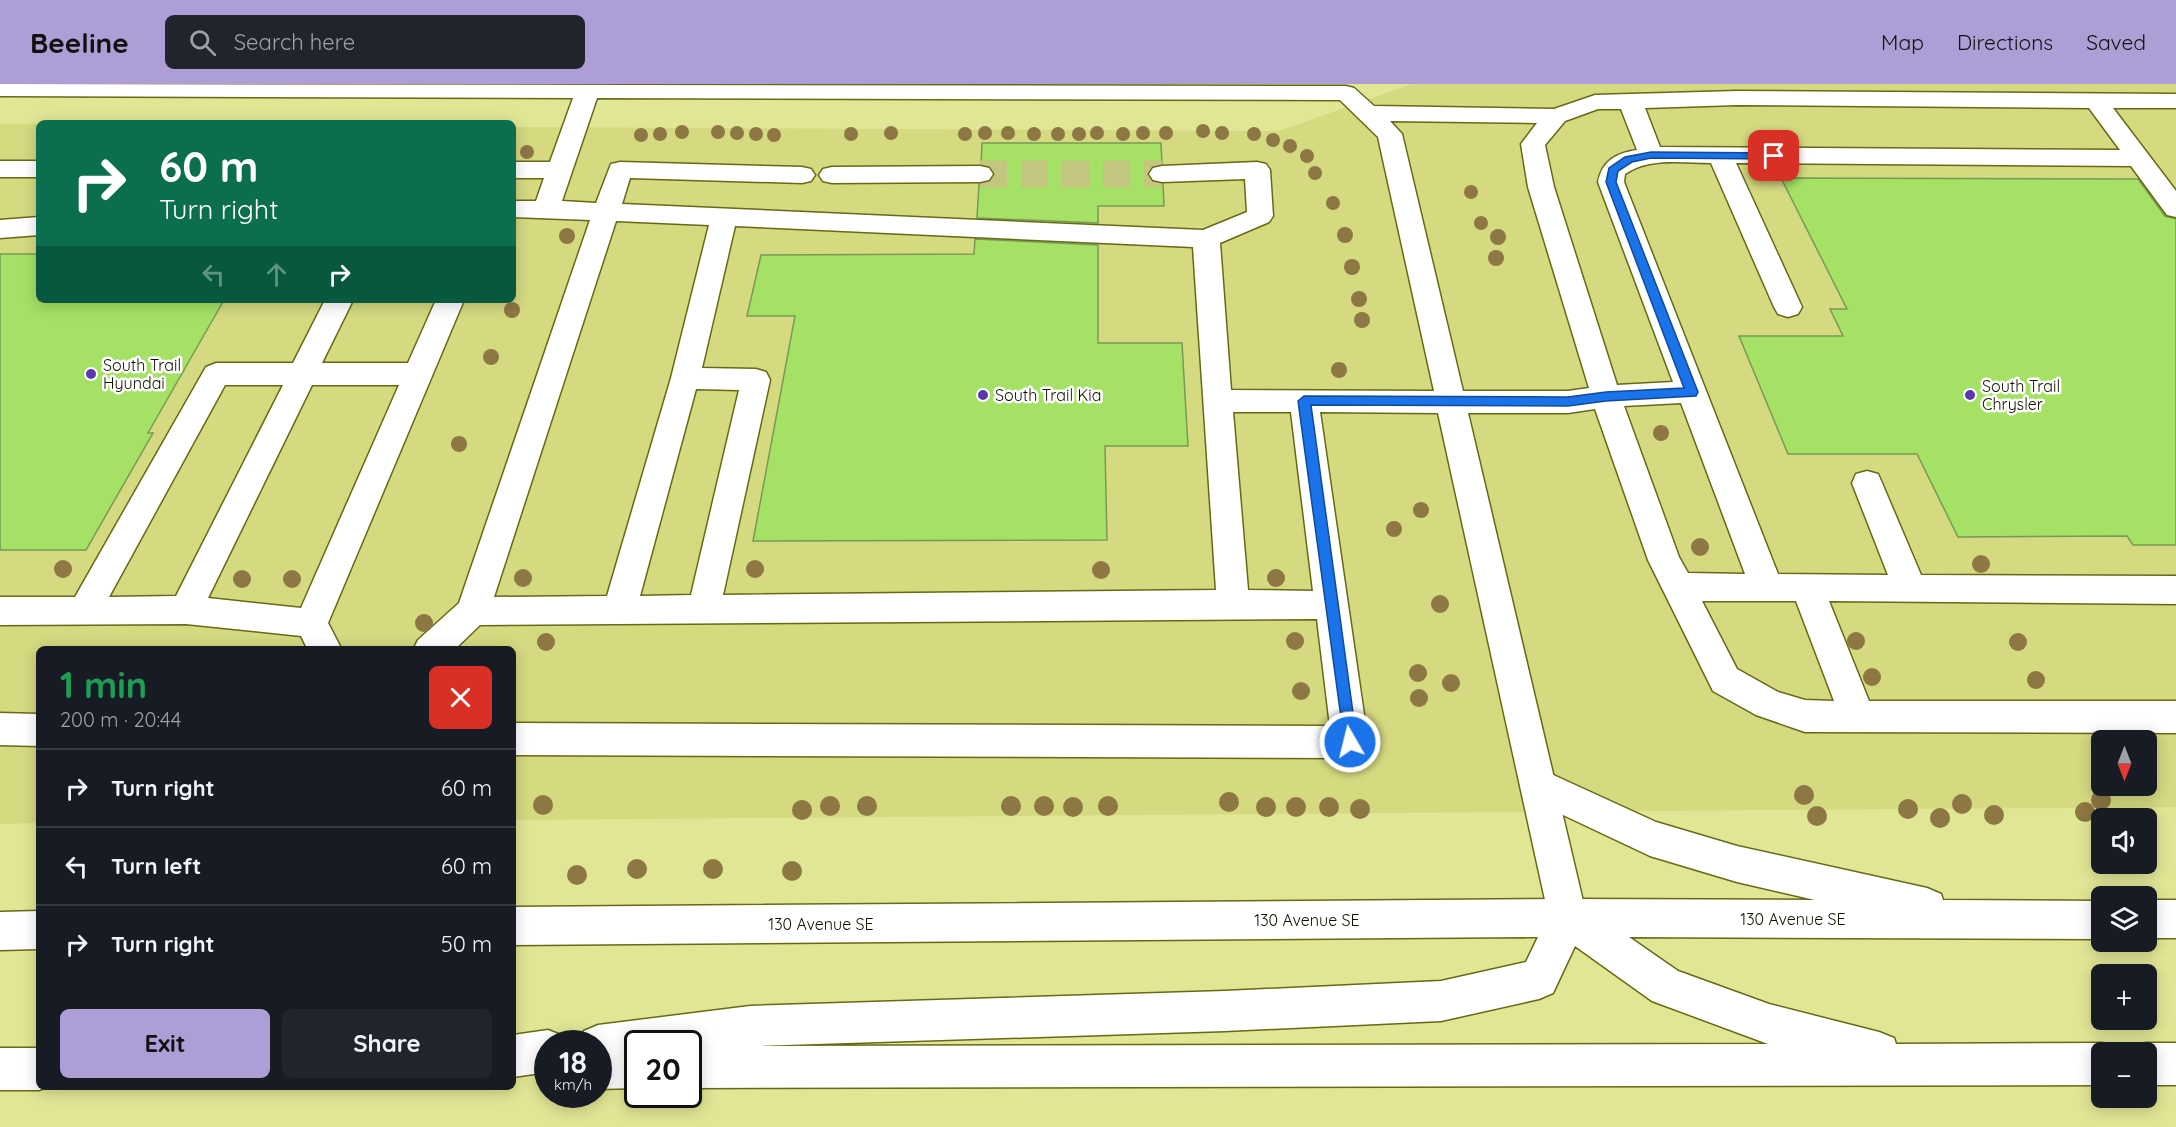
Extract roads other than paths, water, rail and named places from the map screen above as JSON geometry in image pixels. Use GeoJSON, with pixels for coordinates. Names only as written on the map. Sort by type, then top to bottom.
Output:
{"type":"FeatureCollection","features":[{"type":"Feature","properties":{"kind":"main road"},"geometry":{"type":"LineString","coordinates":[[0,89],[1346,93],[1390,134],[1568,918],[1539,979],[1441,1001],[1225,1011],[750,1026],[612,1043]]}},
{"type":"Feature","properties":{"kind":"main road"},"geometry":{"type":"LineString","coordinates":[[546,209],[586,91]]}},
{"type":"Feature","properties":{"kind":"main road"},"geometry":{"type":"LineString","coordinates":[[1367,113],[1556,116],[1595,102],[1737,98],[2176,101]]}},
{"type":"Feature","properties":{"kind":"main road"},"geometry":{"type":"LineString","coordinates":[[1630,101],[1651,155]]}},
{"type":"Feature","properties":{"kind":"main road"},"geometry":{"type":"LineString","coordinates":[[2096,101],[2176,209]]}},
{"type":"Feature","properties":{"kind":"main road"},"geometry":{"type":"LineString","coordinates":[[1556,116],[1533,144],[1540,187],[1606,396],[1664,560],[1725,680],[1768,704],[1805,716],[1857,714],[2176,717]]}},
{"type":"Feature","properties":{"kind":"main road"},"geometry":{"type":"LineString","coordinates":[[1766,586],[1611,182],[1613,170],[1629,159],[1651,155],[2138,158]]}},
{"type":"Feature","properties":{"kind":"main road"},"geometry":{"type":"LineString","coordinates":[[1720,155],[1788,307]]}},
{"type":"Feature","properties":{"kind":"main road"},"geometry":{"type":"LineString","coordinates":[[0,170],[36,169]]}},
{"type":"Feature","properties":{"kind":"main road"},"geometry":{"type":"LineString","coordinates":[[516,170],[558,170]]}},
{"type":"Feature","properties":{"kind":"main road"},"geometry":{"type":"LineString","coordinates":[[434,646],[473,611],[620,170],[802,175]]}},
{"type":"Feature","properties":{"kind":"main road"},"geometry":{"type":"LineString","coordinates":[[516,209],[1206,239],[1260,216],[1257,170],[1162,174]]}},
{"type":"Feature","properties":{"kind":"main road"},"geometry":{"type":"LineString","coordinates":[[831,175],[980,174]]}},
{"type":"Feature","properties":{"kind":"main road"},"geometry":{"type":"LineString","coordinates":[[620,609],[685,378],[724,217]]}},
{"type":"Feature","properties":{"kind":"main road"},"geometry":{"type":"LineString","coordinates":[[0,229],[36,226]]}},
{"type":"Feature","properties":{"kind":"main road"},"geometry":{"type":"LineString","coordinates":[[1206,239],[1233,604]]}},
{"type":"Feature","properties":{"kind":"main road"},"geometry":{"type":"LineString","coordinates":[[186,610],[338,303]]}},
{"type":"Feature","properties":{"kind":"main road"},"geometry":{"type":"LineString","coordinates":[[0,611],[186,610],[318,636],[418,374],[449,303]]}},
{"type":"Feature","properties":{"kind":"main road"},"geometry":{"type":"LineString","coordinates":[[84,611],[216,374],[418,374]]}},
{"type":"Feature","properties":{"kind":"main road"},"geometry":{"type":"LineString","coordinates":[[685,378],[756,380],[704,608]]}},
{"type":"Feature","properties":{"kind":"main road"},"geometry":{"type":"LineString","coordinates":[[1217,401],[1568,402],[1606,396],[1692,392]]}},
{"type":"Feature","properties":{"kind":"main road"},"geometry":{"type":"LineString","coordinates":[[516,739],[1350,742],[1304,401]]}},
{"type":"Feature","properties":{"kind":"main road"},"geometry":{"type":"LineString","coordinates":[[1867,483],[1910,588]]}},
{"type":"Feature","properties":{"kind":"main road"},"geometry":{"type":"LineString","coordinates":[[1679,587],[2176,590]]}},
{"type":"Feature","properties":{"kind":"main road"},"geometry":{"type":"LineString","coordinates":[[1808,587],[1857,714]]}},
{"type":"Feature","properties":{"kind":"main road"},"geometry":{"type":"LineString","coordinates":[[473,611],[1332,605]]}},
{"type":"Feature","properties":{"kind":"main road"},"geometry":{"type":"LineString","coordinates":[[0,729],[36,729]]}},
{"type":"Feature","properties":{"kind":"main road"},"geometry":{"type":"LineString","coordinates":[[1538,785],[1650,838],[1737,864],[1987,921]]}},
{"type":"Feature","properties":{"kind":"main road"},"geometry":{"type":"LineString","coordinates":[[1568,918],[1666,987],[1769,1024],[1921,1065]]}},
{"type":"Feature","properties":{"kind":"main road","name":"130 Avenue SE"},"geometry":{"type":"LineString","coordinates":[[516,926],[1568,918],[2091,920]]}},
{"type":"Feature","properties":{"kind":"main road"},"geometry":{"type":"LineString","coordinates":[[2157,919],[2176,919]]}},
{"type":"Feature","properties":{"kind":"main road"},"geometry":{"type":"LineString","coordinates":[[0,931],[36,930]]}},
{"type":"Feature","properties":{"kind":"main road"},"geometry":{"type":"LineString","coordinates":[[516,1056],[534,1053]]}},
{"type":"Feature","properties":{"kind":"main road"},"geometry":{"type":"LineString","coordinates":[[702,1067],[2091,1064]]}},
{"type":"Feature","properties":{"kind":"main road"},"geometry":{"type":"LineString","coordinates":[[2157,1064],[2176,1064]]}},
{"type":"Feature","properties":{"kind":"main road"},"geometry":{"type":"LineString","coordinates":[[516,1068],[534,1068]]}},
{"type":"Feature","properties":{"kind":"main road"},"geometry":{"type":"LineString","coordinates":[[0,1069],[36,1069]]}},
{"type":"Feature","properties":{"kind":"tunnel"},"geometry":{"type":"LineString","coordinates":[[980,174],[1162,174]]}},
{"type":"Feature","properties":{"kind":"place","name":"South Trail Hyundai"},"geometry":{"type":"Point","coordinates":[91,374]}},
{"type":"Feature","properties":{"kind":"place","name":"South Trail Kia"},"geometry":{"type":"Point","coordinates":[983,395]}},
{"type":"Feature","properties":{"kind":"place","name":"South Trail Chrysler"},"geometry":{"type":"Point","coordinates":[1970,395]}}]}
